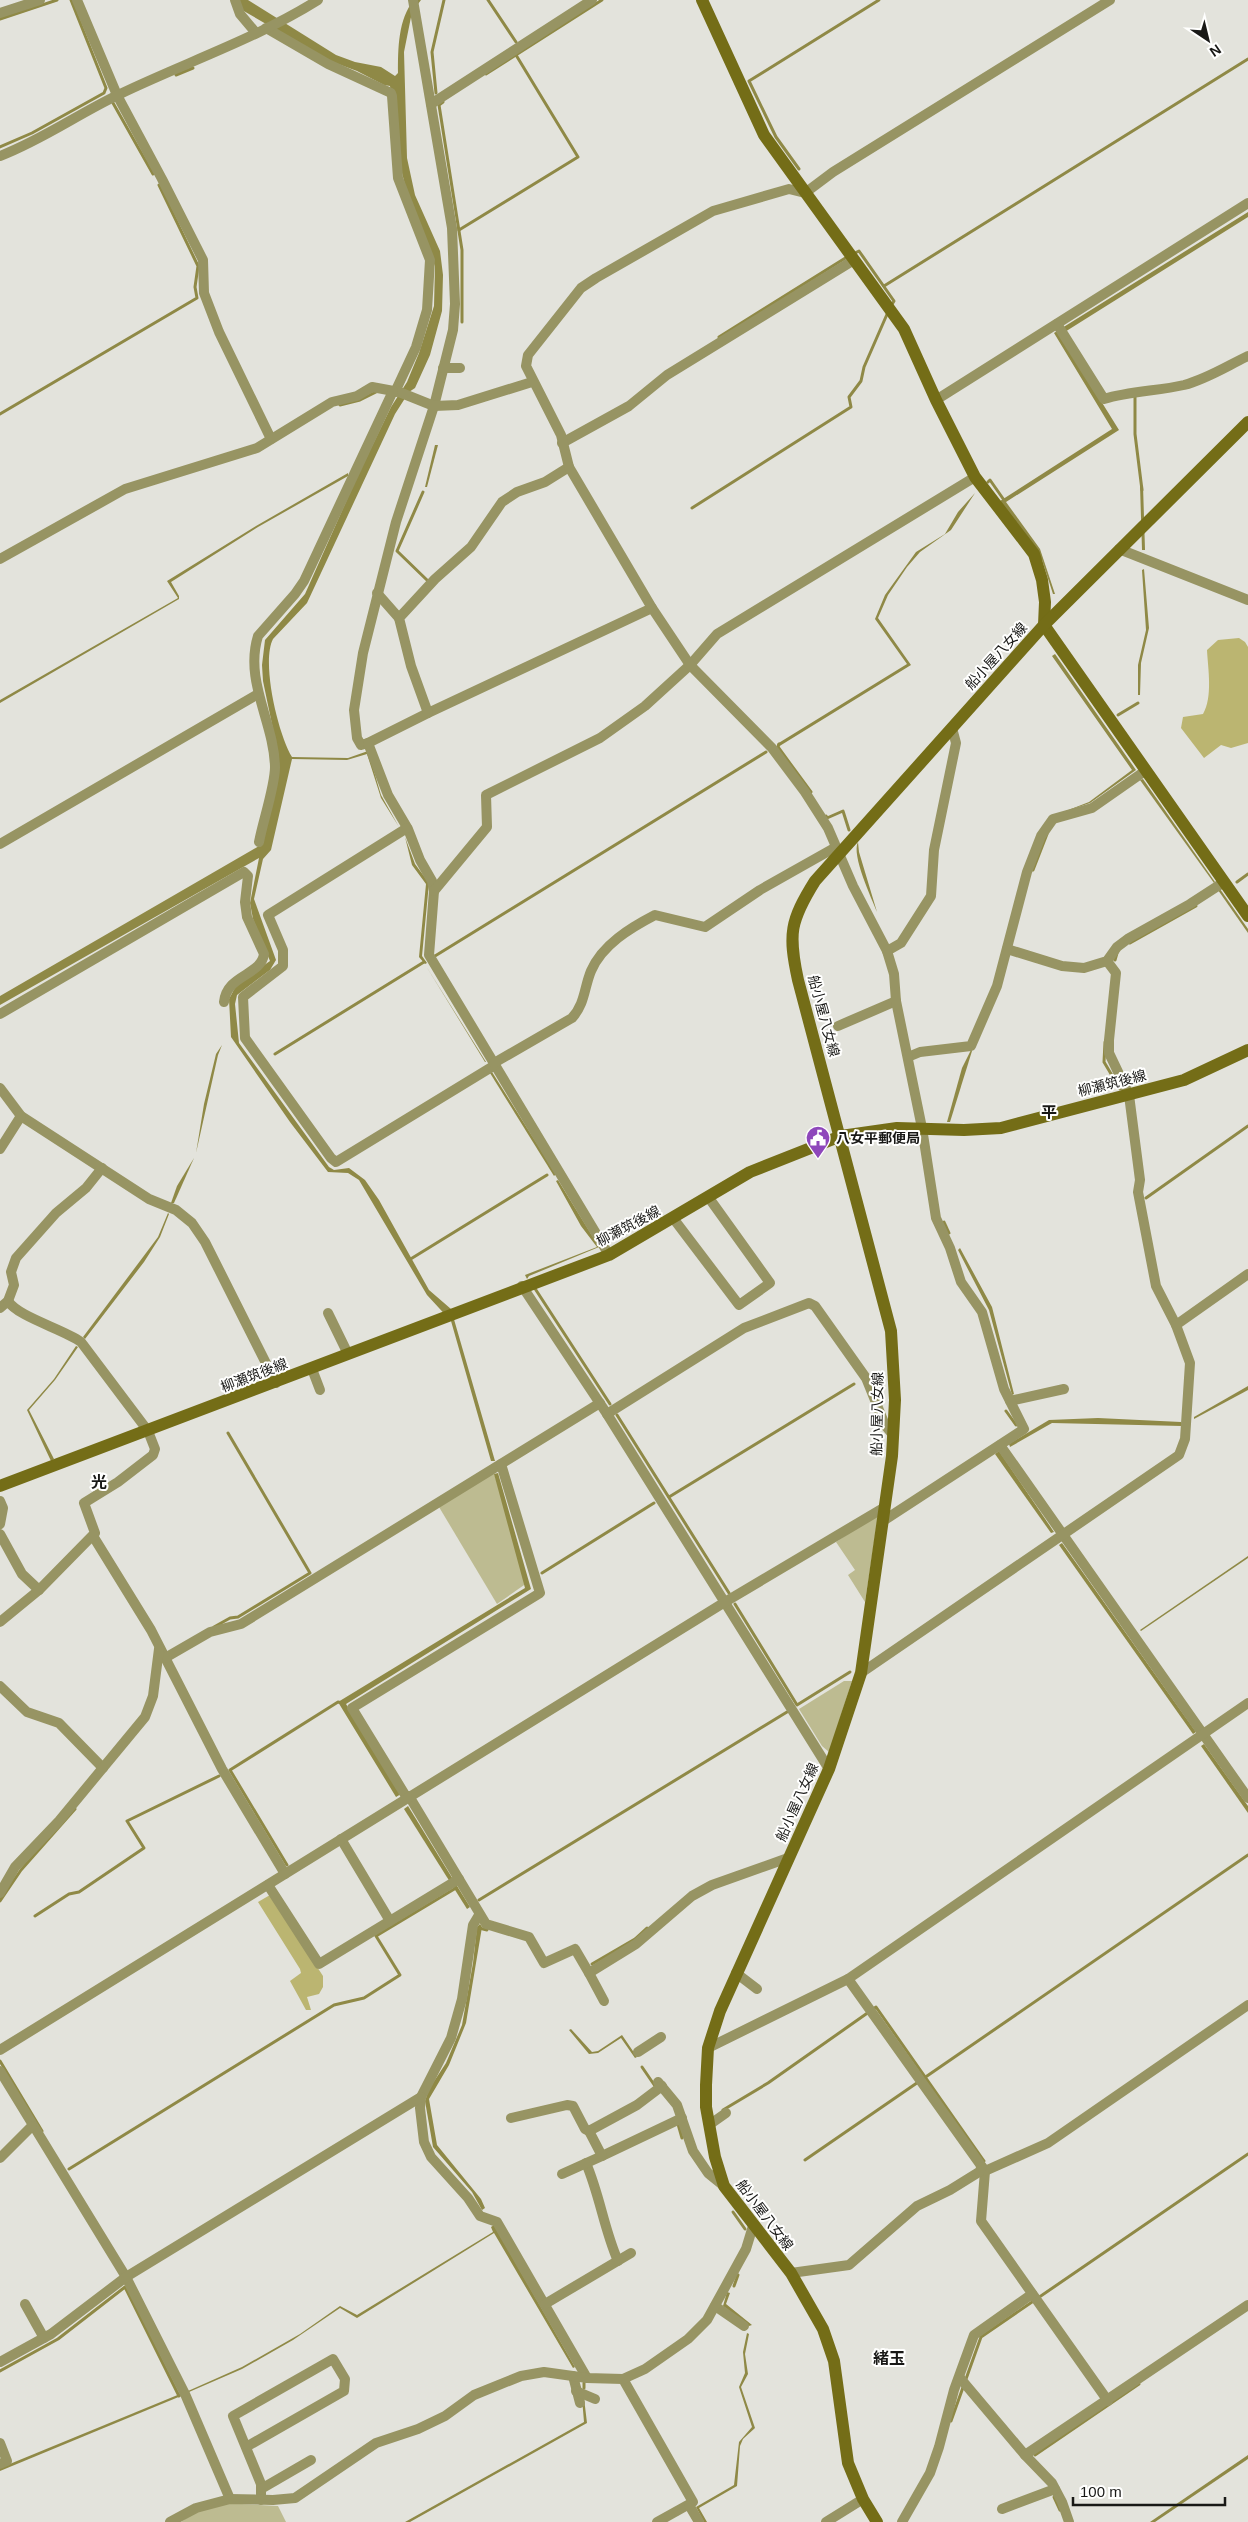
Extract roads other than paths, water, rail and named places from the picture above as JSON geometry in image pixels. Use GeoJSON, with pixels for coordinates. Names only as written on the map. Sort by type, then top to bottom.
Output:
{"type":"FeatureCollection","features":[{"type":"Feature","properties":{"kind":"main road"},"geometry":{"type":"LineString","coordinates":[[702,0],[764,135],[904,330],[936,400],[975,477],[1034,554],[1042,580],[1045,602],[1044,625],[1248,916]]}},
{"type":"Feature","properties":{"kind":"main road","name":"船小屋八女線"},"geometry":{"type":"LineString","coordinates":[[877,2522],[863,2500],[848,2462],[834,2361],[823,2329],[790,2273],[724,2186],[715,2157],[706,2107],[708,2048],[736,1973],[829,1769],[861,1673],[894,1436],[896,1400],[891,1332],[791,947],[794,922],[801,904],[837,851],[952,728],[1044,625],[1119,548],[1173,498],[1248,422]]}},
{"type":"Feature","properties":{"kind":"main road","name":"柳瀬筑後線"},"geometry":{"type":"LineString","coordinates":[[0,1486],[276,1383],[522,1286],[610,1255],[750,1172],[841,1136],[897,1128],[964,1130],[1001,1128],[1184,1080],[1248,1050]]}},
{"type":"Feature","properties":{"kind":"street"},"geometry":{"type":"LineString","coordinates":[[0,13],[40,0]]}},
{"type":"Feature","properties":{"kind":"street"},"geometry":{"type":"LineString","coordinates":[[77,0],[117,95],[162,178],[203,260],[204,293],[222,340],[271,439]]}},
{"type":"Feature","properties":{"kind":"street"},"geometry":{"type":"LineString","coordinates":[[235,0],[240,14],[256,33]]}},
{"type":"Feature","properties":{"kind":"street"},"geometry":{"type":"LineString","coordinates":[[0,156],[22,148],[117,95],[256,33],[318,0]]}},
{"type":"Feature","properties":{"kind":"street"},"geometry":{"type":"LineString","coordinates":[[431,104],[592,0]]}},
{"type":"Feature","properties":{"kind":"street"},"geometry":{"type":"LineString","coordinates":[[883,1522],[1024,1429],[1004,1389],[982,1312],[961,1282],[951,1241],[936,1218],[922,1128],[896,1001],[894,974],[887,951],[837,851],[828,828],[772,748],[690,666],[652,608],[569,467],[562,443],[526,366],[528,355],[581,288],[713,210],[789,189],[805,193],[833,172],[1110,0]]}},
{"type":"Feature","properties":{"kind":"street"},"geometry":{"type":"LineString","coordinates":[[414,5],[452,228],[455,268],[453,330],[434,406],[396,522],[363,653],[354,710],[357,738],[361,745],[368,743],[652,608]]}},
{"type":"Feature","properties":{"kind":"street"},"geometry":{"type":"LineString","coordinates":[[259,842],[275,768],[258,694],[254,658],[258,636],[304,581],[396,392],[416,347],[427,310],[430,260],[398,178],[392,96],[390,93],[328,64],[266,28]]}},
{"type":"Feature","properties":{"kind":"street"},"geometry":{"type":"LineString","coordinates":[[936,400],[1060,328],[1248,203]]}},
{"type":"Feature","properties":{"kind":"street"},"geometry":{"type":"LineString","coordinates":[[562,443],[629,406],[667,375],[854,260]]}},
{"type":"Feature","properties":{"kind":"street"},"geometry":{"type":"LineString","coordinates":[[1060,328],[1104,399],[1183,385],[1208,378],[1248,356]]}},
{"type":"Feature","properties":{"kind":"street"},"geometry":{"type":"LineString","coordinates":[[443,368],[460,368]]}},
{"type":"Feature","properties":{"kind":"street"},"geometry":{"type":"LineString","coordinates":[[0,559],[125,489],[257,448],[332,402],[358,396],[372,387],[413,397],[434,406],[458,405],[532,382]]}},
{"type":"Feature","properties":{"kind":"street"},"geometry":{"type":"LineString","coordinates":[[399,618],[435,579],[472,547],[502,502],[516,492],[545,482],[569,467]]}},
{"type":"Feature","properties":{"kind":"street"},"geometry":{"type":"LineString","coordinates":[[434,891],[487,827],[486,795],[600,738],[645,706],[690,666],[718,634],[975,477]]}},
{"type":"Feature","properties":{"kind":"street"},"geometry":{"type":"LineString","coordinates":[[1119,548],[1248,600]]}},
{"type":"Feature","properties":{"kind":"street"},"geometry":{"type":"LineString","coordinates":[[378,593],[399,618],[411,666],[428,713]]}},
{"type":"Feature","properties":{"kind":"street"},"geometry":{"type":"LineString","coordinates":[[0,844],[258,694]]}},
{"type":"Feature","properties":{"kind":"street"},"geometry":{"type":"LineString","coordinates":[[887,951],[901,943],[931,896],[934,850],[956,742],[952,728]]}},
{"type":"Feature","properties":{"kind":"street"},"geometry":{"type":"LineString","coordinates":[[368,743],[388,795],[407,828],[420,860],[432,881],[434,891],[429,955],[610,1255]]}},
{"type":"Feature","properties":{"kind":"street"},"geometry":{"type":"LineString","coordinates":[[908,1057],[920,1052],[971,1046],[997,986],[1028,872],[1042,836],[1053,819],[1092,808],[1145,771]]}},
{"type":"Feature","properties":{"kind":"street"},"geometry":{"type":"LineString","coordinates":[[407,828],[268,915],[283,950],[283,966],[243,997],[245,1038],[331,1158],[336,1162],[572,1018],[581,1004],[590,973],[597,960],[608,946],[640,923],[655,915],[705,928],[760,890],[837,851]]}},
{"type":"Feature","properties":{"kind":"street"},"geometry":{"type":"LineString","coordinates":[[0,1014],[244,872],[248,876],[245,902],[247,917],[264,954],[258,966],[229,985],[224,1002]]}},
{"type":"Feature","properties":{"kind":"street"},"geometry":{"type":"LineString","coordinates":[[1007,949],[1062,966],[1084,968],[1107,961],[1117,947],[1129,938],[1224,882]]}},
{"type":"Feature","properties":{"kind":"street"},"geometry":{"type":"LineString","coordinates":[[861,1673],[1179,1455],[1185,1439],[1190,1363],[1188,1352],[1156,1286],[1138,1192],[1140,1180],[1129,1095],[1109,1053],[1116,973],[1107,961]]}},
{"type":"Feature","properties":{"kind":"street"},"geometry":{"type":"LineString","coordinates":[[838,1026],[896,1001]]}},
{"type":"Feature","properties":{"kind":"street"},"geometry":{"type":"LineString","coordinates":[[0,1088],[21,1116],[150,1200],[176,1210],[192,1224],[205,1242],[276,1383]]}},
{"type":"Feature","properties":{"kind":"street"},"geometry":{"type":"LineString","coordinates":[[0,1149],[21,1116]]}},
{"type":"Feature","properties":{"kind":"street"},"geometry":{"type":"LineString","coordinates":[[0,1622],[40,1590],[96,1533],[84,1503],[118,1482],[153,1455],[155,1449],[148,1431],[81,1342],[71,1335],[4,1304],[14,1285],[11,1272],[16,1258],[56,1213],[86,1188],[102,1168]]}},
{"type":"Feature","properties":{"kind":"street"},"geometry":{"type":"LineString","coordinates":[[674,1218],[739,1305],[770,1283],[709,1198]]}},
{"type":"Feature","properties":{"kind":"street"},"geometry":{"type":"LineString","coordinates":[[1176,1325],[1248,1274]]}},
{"type":"Feature","properties":{"kind":"street"},"geometry":{"type":"LineString","coordinates":[[522,1286],[607,1414],[829,1769]]}},
{"type":"Feature","properties":{"kind":"street"},"geometry":{"type":"LineString","coordinates":[[607,1414],[744,1328],[809,1303],[815,1306],[866,1378],[886,1426],[894,1436]]}},
{"type":"Feature","properties":{"kind":"street"},"geometry":{"type":"LineString","coordinates":[[328,1313],[348,1354]]}},
{"type":"Feature","properties":{"kind":"street"},"geometry":{"type":"LineString","coordinates":[[312,1369],[320,1390]]}},
{"type":"Feature","properties":{"kind":"street"},"geometry":{"type":"LineString","coordinates":[[1010,1401],[1064,1389]]}},
{"type":"Feature","properties":{"kind":"street"},"geometry":{"type":"LineString","coordinates":[[165,1658],[210,1632],[241,1624],[600,1403]]}},
{"type":"Feature","properties":{"kind":"street"},"geometry":{"type":"LineString","coordinates":[[1000,1445],[1248,1798]]}},
{"type":"Feature","properties":{"kind":"street"},"geometry":{"type":"LineString","coordinates":[[501,1464],[540,1593],[352,1708],[460,1879],[479,1915],[486,1924],[529,1937],[544,1963],[575,1950],[604,2001]]}},
{"type":"Feature","properties":{"kind":"street"},"geometry":{"type":"LineString","coordinates":[[0,1501],[3,1508],[0,1524]]}},
{"type":"Feature","properties":{"kind":"street"},"geometry":{"type":"LineString","coordinates":[[0,2050],[408,1797],[885,1507]]}},
{"type":"Feature","properties":{"kind":"street"},"geometry":{"type":"LineString","coordinates":[[0,1534],[22,1574],[40,1590]]}},
{"type":"Feature","properties":{"kind":"street"},"geometry":{"type":"LineString","coordinates":[[93,1536],[151,1630],[159,1649],[222,1769],[285,1874]]}},
{"type":"Feature","properties":{"kind":"street"},"geometry":{"type":"LineString","coordinates":[[0,1893],[15,1867],[59,1821],[144,1717],[153,1696],[159,1649]]}},
{"type":"Feature","properties":{"kind":"street"},"geometry":{"type":"LineString","coordinates":[[0,1686],[27,1712],[59,1722],[103,1768]]}},
{"type":"Feature","properties":{"kind":"street"},"geometry":{"type":"LineString","coordinates":[[708,2048],[848,1979],[1248,1703]]}},
{"type":"Feature","properties":{"kind":"street"},"geometry":{"type":"LineString","coordinates":[[341,1839],[390,1921]]}},
{"type":"Feature","properties":{"kind":"street"},"geometry":{"type":"LineString","coordinates":[[589,1973],[636,1944],[692,1896],[712,1885],[788,1858]]}},
{"type":"Feature","properties":{"kind":"street"},"geometry":{"type":"LineString","coordinates":[[268,1885],[319,1964],[460,1879]]}},
{"type":"Feature","properties":{"kind":"street"},"geometry":{"type":"LineString","coordinates":[[479,1915],[473,1925],[462,1999],[451,2038],[420,2097],[424,2142],[431,2157],[468,2198],[480,2216],[498,2222],[586,2378]]}},
{"type":"Feature","properties":{"kind":"street"},"geometry":{"type":"LineString","coordinates":[[736,1973],[757,1989]]}},
{"type":"Feature","properties":{"kind":"street"},"geometry":{"type":"LineString","coordinates":[[848,1979],[984,2169],[981,2221],[1108,2400]]}},
{"type":"Feature","properties":{"kind":"street"},"geometry":{"type":"LineString","coordinates":[[790,2273],[849,2265],[917,2206],[929,2198],[950,2190],[984,2169],[1048,2143],[1248,2005]]}},
{"type":"Feature","properties":{"kind":"street"},"geometry":{"type":"LineString","coordinates":[[638,2052],[661,2037]]}},
{"type":"Feature","properties":{"kind":"street"},"geometry":{"type":"LineString","coordinates":[[0,2071],[126,2277],[185,2394],[230,2499]]}},
{"type":"Feature","properties":{"kind":"street"},"geometry":{"type":"LineString","coordinates":[[589,2131],[636,2105],[660,2084],[677,2105],[693,2151],[708,2173],[724,2186]]}},
{"type":"Feature","properties":{"kind":"street"},"geometry":{"type":"LineString","coordinates":[[0,2362],[44,2338],[126,2277],[420,2097]]}},
{"type":"Feature","properties":{"kind":"street"},"geometry":{"type":"LineString","coordinates":[[511,2118],[566,2105],[573,2106],[602,2156]]}},
{"type":"Feature","properties":{"kind":"street"},"geometry":{"type":"LineString","coordinates":[[708,2125],[726,2113]]}},
{"type":"Feature","properties":{"kind":"street"},"geometry":{"type":"LineString","coordinates":[[562,2174],[682,2118]]}},
{"type":"Feature","properties":{"kind":"street"},"geometry":{"type":"LineString","coordinates":[[0,2158],[32,2126]]}},
{"type":"Feature","properties":{"kind":"street"},"geometry":{"type":"LineString","coordinates":[[586,2163],[605,2216],[606,2233],[618,2261]]}},
{"type":"Feature","properties":{"kind":"street"},"geometry":{"type":"LineString","coordinates":[[170,2522],[196,2508],[230,2499],[261,2495],[295,2498],[376,2443],[418,2429],[444,2416],[474,2396],[521,2376],[544,2372],[586,2378],[623,2378],[644,2369],[688,2339],[707,2320],[746,2249],[753,2226]]}},
{"type":"Feature","properties":{"kind":"street"},"geometry":{"type":"LineString","coordinates":[[544,2304],[631,2253]]}},
{"type":"Feature","properties":{"kind":"street"},"geometry":{"type":"LineString","coordinates":[[902,2522],[930,2473],[954,2390],[960,2378],[974,2335],[1032,2294]]}},
{"type":"Feature","properties":{"kind":"street"},"geometry":{"type":"LineString","coordinates":[[26,2304],[44,2338]]}},
{"type":"Feature","properties":{"kind":"street"},"geometry":{"type":"LineString","coordinates":[[1025,2455],[1248,2304]]}},
{"type":"Feature","properties":{"kind":"street"},"geometry":{"type":"LineString","coordinates":[[714,2306],[744,2326]]}},
{"type":"Feature","properties":{"kind":"street"},"geometry":{"type":"LineString","coordinates":[[246,2447],[344,2391],[345,2379],[333,2359],[233,2416],[261,2484],[261,2495]]}},
{"type":"Feature","properties":{"kind":"street"},"geometry":{"type":"LineString","coordinates":[[573,2376],[580,2403]]}},
{"type":"Feature","properties":{"kind":"street"},"geometry":{"type":"LineString","coordinates":[[623,2378],[693,2502],[657,2522]]}},
{"type":"Feature","properties":{"kind":"street"},"geometry":{"type":"LineString","coordinates":[[960,2378],[1055,2489],[1069,2522]]}},
{"type":"Feature","properties":{"kind":"street"},"geometry":{"type":"LineString","coordinates":[[576,2390],[595,2398]]}},
{"type":"Feature","properties":{"kind":"street"},"geometry":{"type":"LineString","coordinates":[[0,2443],[7,2461],[0,2464]]}},
{"type":"Feature","properties":{"kind":"street"},"geometry":{"type":"LineString","coordinates":[[261,2495],[311,2460]]}},
{"type":"Feature","properties":{"kind":"street"},"geometry":{"type":"LineString","coordinates":[[1002,2508],[1055,2489]]}},
{"type":"Feature","properties":{"kind":"street"},"geometry":{"type":"LineString","coordinates":[[826,2522],[863,2500]]}},
{"type":"Feature","properties":{"kind":"street"},"geometry":{"type":"LineString","coordinates":[[689,2505],[699,2522]]}},
{"type":"Feature","properties":{"kind":"waterway"},"geometry":{"type":"LineString","coordinates":[[0,19],[57,0]]}},
{"type":"Feature","properties":{"kind":"waterway"},"geometry":{"type":"LineString","coordinates":[[0,147],[32,133],[104,93],[106,88],[71,0]]}},
{"type":"Feature","properties":{"kind":"waterway"},"geometry":{"type":"LineString","coordinates":[[436,93],[432,52],[444,0]]}},
{"type":"Feature","properties":{"kind":"waterway"},"geometry":{"type":"LineString","coordinates":[[488,0],[516,42]]}},
{"type":"Feature","properties":{"kind":"waterway"},"geometry":{"type":"LineString","coordinates":[[486,74],[602,0]]}},
{"type":"Feature","properties":{"kind":"waterway"},"geometry":{"type":"LineString","coordinates":[[799,169],[776,137],[749,81],[879,0]]}},
{"type":"Feature","properties":{"kind":"waterway"},"geometry":{"type":"LineString","coordinates":[[459,230],[578,157],[516,55]]}},
{"type":"Feature","properties":{"kind":"waterway"},"geometry":{"type":"LineString","coordinates":[[884,286],[1248,59]]}},
{"type":"Feature","properties":{"kind":"waterway"},"geometry":{"type":"LineString","coordinates":[[176,75],[193,68]]}},
{"type":"Feature","properties":{"kind":"waterway"},"geometry":{"type":"LineString","coordinates":[[443,102],[439,105],[462,250],[462,322]]}},
{"type":"Feature","properties":{"kind":"waterway"},"geometry":{"type":"LineString","coordinates":[[113,103],[153,174]]}},
{"type":"Feature","properties":{"kind":"waterway"},"geometry":{"type":"LineString","coordinates":[[0,414],[197,298],[195,287],[198,266],[159,185]]}},
{"type":"Feature","properties":{"kind":"waterway"},"geometry":{"type":"LineString","coordinates":[[853,254],[859,251],[894,301],[891,306]]}},
{"type":"Feature","properties":{"kind":"waterway"},"geometry":{"type":"LineString","coordinates":[[719,337],[847,257]]}},
{"type":"Feature","properties":{"kind":"waterway"},"geometry":{"type":"LineString","coordinates":[[692,508],[851,407],[849,397],[861,381],[864,367],[888,312]]}},
{"type":"Feature","properties":{"kind":"waterway"},"geometry":{"type":"LineString","coordinates":[[340,405],[360,400],[376,392]]}},
{"type":"Feature","properties":{"kind":"waterway"},"geometry":{"type":"LineString","coordinates":[[1135,396],[1135,434],[1142,490]]}},
{"type":"Feature","properties":{"kind":"waterway"},"geometry":{"type":"LineString","coordinates":[[988,482],[990,480],[1004,500]]}},
{"type":"Feature","properties":{"kind":"waterway"},"geometry":{"type":"LineString","coordinates":[[423,492],[397,551],[428,581]]}},
{"type":"Feature","properties":{"kind":"waterway"},"geometry":{"type":"LineString","coordinates":[[1118,715],[1138,703]]}},
{"type":"Feature","properties":{"kind":"waterway"},"geometry":{"type":"LineString","coordinates":[[779,744],[778,747],[811,792]]}},
{"type":"Feature","properties":{"kind":"waterway"},"geometry":{"type":"LineString","coordinates":[[435,956],[766,752]]}},
{"type":"Feature","properties":{"kind":"waterway"},"geometry":{"type":"LineString","coordinates":[[826,816],[827,818],[843,811],[849,830]]}},
{"type":"Feature","properties":{"kind":"waterway"},"geometry":{"type":"LineString","coordinates":[[1033,870],[1047,834]]}},
{"type":"Feature","properties":{"kind":"waterway"},"geometry":{"type":"LineString","coordinates":[[1237,882],[1248,874]]}},
{"type":"Feature","properties":{"kind":"waterway"},"geometry":{"type":"LineString","coordinates":[[1130,943],[1196,906]]}},
{"type":"Feature","properties":{"kind":"waterway"},"geometry":{"type":"LineString","coordinates":[[1115,960],[1117,953]]}},
{"type":"Feature","properties":{"kind":"waterway"},"geometry":{"type":"LineString","coordinates":[[275,1054],[424,962]]}},
{"type":"Feature","properties":{"kind":"waterway"},"geometry":{"type":"LineString","coordinates":[[1105,1042],[1104,1062],[1120,1089]]}},
{"type":"Feature","properties":{"kind":"waterway"},"geometry":{"type":"LineString","coordinates":[[1146,1198],[1248,1126]]}},
{"type":"Feature","properties":{"kind":"waterway"},"geometry":{"type":"LineString","coordinates":[[409,1260],[547,1175]]}},
{"type":"Feature","properties":{"kind":"waterway"},"geometry":{"type":"LineString","coordinates":[[944,1222],[949,1233]]}},
{"type":"Feature","properties":{"kind":"waterway"},"geometry":{"type":"LineString","coordinates":[[534,1287],[610,1404]]}},
{"type":"Feature","properties":{"kind":"waterway"},"geometry":{"type":"LineString","coordinates":[[669,1497],[854,1384]]}},
{"type":"Feature","properties":{"kind":"waterway"},"geometry":{"type":"LineString","coordinates":[[1006,1411],[1016,1425]]}},
{"type":"Feature","properties":{"kind":"waterway"},"geometry":{"type":"LineString","coordinates":[[617,1415],[729,1593]]}},
{"type":"Feature","properties":{"kind":"waterway"},"geometry":{"type":"LineString","coordinates":[[214,1627],[230,1618],[238,1617],[310,1573],[228,1433]]}},
{"type":"Feature","properties":{"kind":"waterway"},"geometry":{"type":"LineString","coordinates":[[542,1573],[654,1503]]}},
{"type":"Feature","properties":{"kind":"waterway"},"geometry":{"type":"LineString","coordinates":[[735,1604],[797,1705],[850,1672]]}},
{"type":"Feature","properties":{"kind":"waterway"},"geometry":{"type":"LineString","coordinates":[[287,1865],[230,1770],[338,1702],[342,1703]]}},
{"type":"Feature","properties":{"kind":"waterway"},"geometry":{"type":"LineString","coordinates":[[479,1900],[787,1712]]}},
{"type":"Feature","properties":{"kind":"waterway"},"geometry":{"type":"LineString","coordinates":[[35,1916],[69,1894],[79,1892],[144,1848],[127,1821],[219,1776]]}},
{"type":"Feature","properties":{"kind":"waterway"},"geometry":{"type":"LineString","coordinates":[[0,1901],[21,1870],[75,1809]]}},
{"type":"Feature","properties":{"kind":"waterway"},"geometry":{"type":"LineString","coordinates":[[805,2160],[1248,1855]]}},
{"type":"Feature","properties":{"kind":"waterway"},"geometry":{"type":"LineString","coordinates":[[69,2169],[334,2005],[364,1998],[400,1975],[376,1936],[456,1888]]}},
{"type":"Feature","properties":{"kind":"waterway"},"geometry":{"type":"LineString","coordinates":[[479,1928],[487,1930]]}},
{"type":"Feature","properties":{"kind":"waterway"},"geometry":{"type":"LineString","coordinates":[[592,1964],[635,1939],[647,1928]]}},
{"type":"Feature","properties":{"kind":"waterway"},"geometry":{"type":"LineString","coordinates":[[723,2110],[768,2083],[876,2007],[984,2161]]}},
{"type":"Feature","properties":{"kind":"waterway"},"geometry":{"type":"LineString","coordinates":[[0,2061],[42,2131]]}},
{"type":"Feature","properties":{"kind":"waterway"},"geometry":{"type":"LineString","coordinates":[[642,2067],[655,2086]]}},
{"type":"Feature","properties":{"kind":"waterway"},"geometry":{"type":"LineString","coordinates":[[678,2124],[682,2138]]}},
{"type":"Feature","properties":{"kind":"waterway"},"geometry":{"type":"LineString","coordinates":[[951,2421],[981,2337],[1248,2154]]}},
{"type":"Feature","properties":{"kind":"waterway"},"geometry":{"type":"LineString","coordinates":[[733,2212],[745,2229]]}},
{"type":"Feature","properties":{"kind":"waterway"},"geometry":{"type":"LineString","coordinates":[[734,2286],[738,2275]]}},
{"type":"Feature","properties":{"kind":"waterway"},"geometry":{"type":"LineString","coordinates":[[0,2371],[58,2339],[125,2287],[179,2396]]}},
{"type":"Feature","properties":{"kind":"waterway"},"geometry":{"type":"LineString","coordinates":[[584,2383],[584,2388]]}},
{"type":"Feature","properties":{"kind":"waterway"},"geometry":{"type":"LineString","coordinates":[[1035,2455],[1139,2384]]}},
{"type":"Feature","properties":{"kind":"waterway"},"geometry":{"type":"LineString","coordinates":[[1054,2497],[1060,2510]]}},
{"type":"Feature","properties":{"kind":"place","name":"八女平郵便局"},"geometry":{"type":"Point","coordinates":[818,1159]}},
{"type":"Feature","properties":{"kind":"district","name":"平"},"geometry":{"type":"Point","coordinates":[1049,1112]}},
{"type":"Feature","properties":{"kind":"district","name":"光"},"geometry":{"type":"Point","coordinates":[99,1482]}},
{"type":"Feature","properties":{"kind":"district","name":"緒玉"},"geometry":{"type":"Point","coordinates":[889,2358]}}]}
